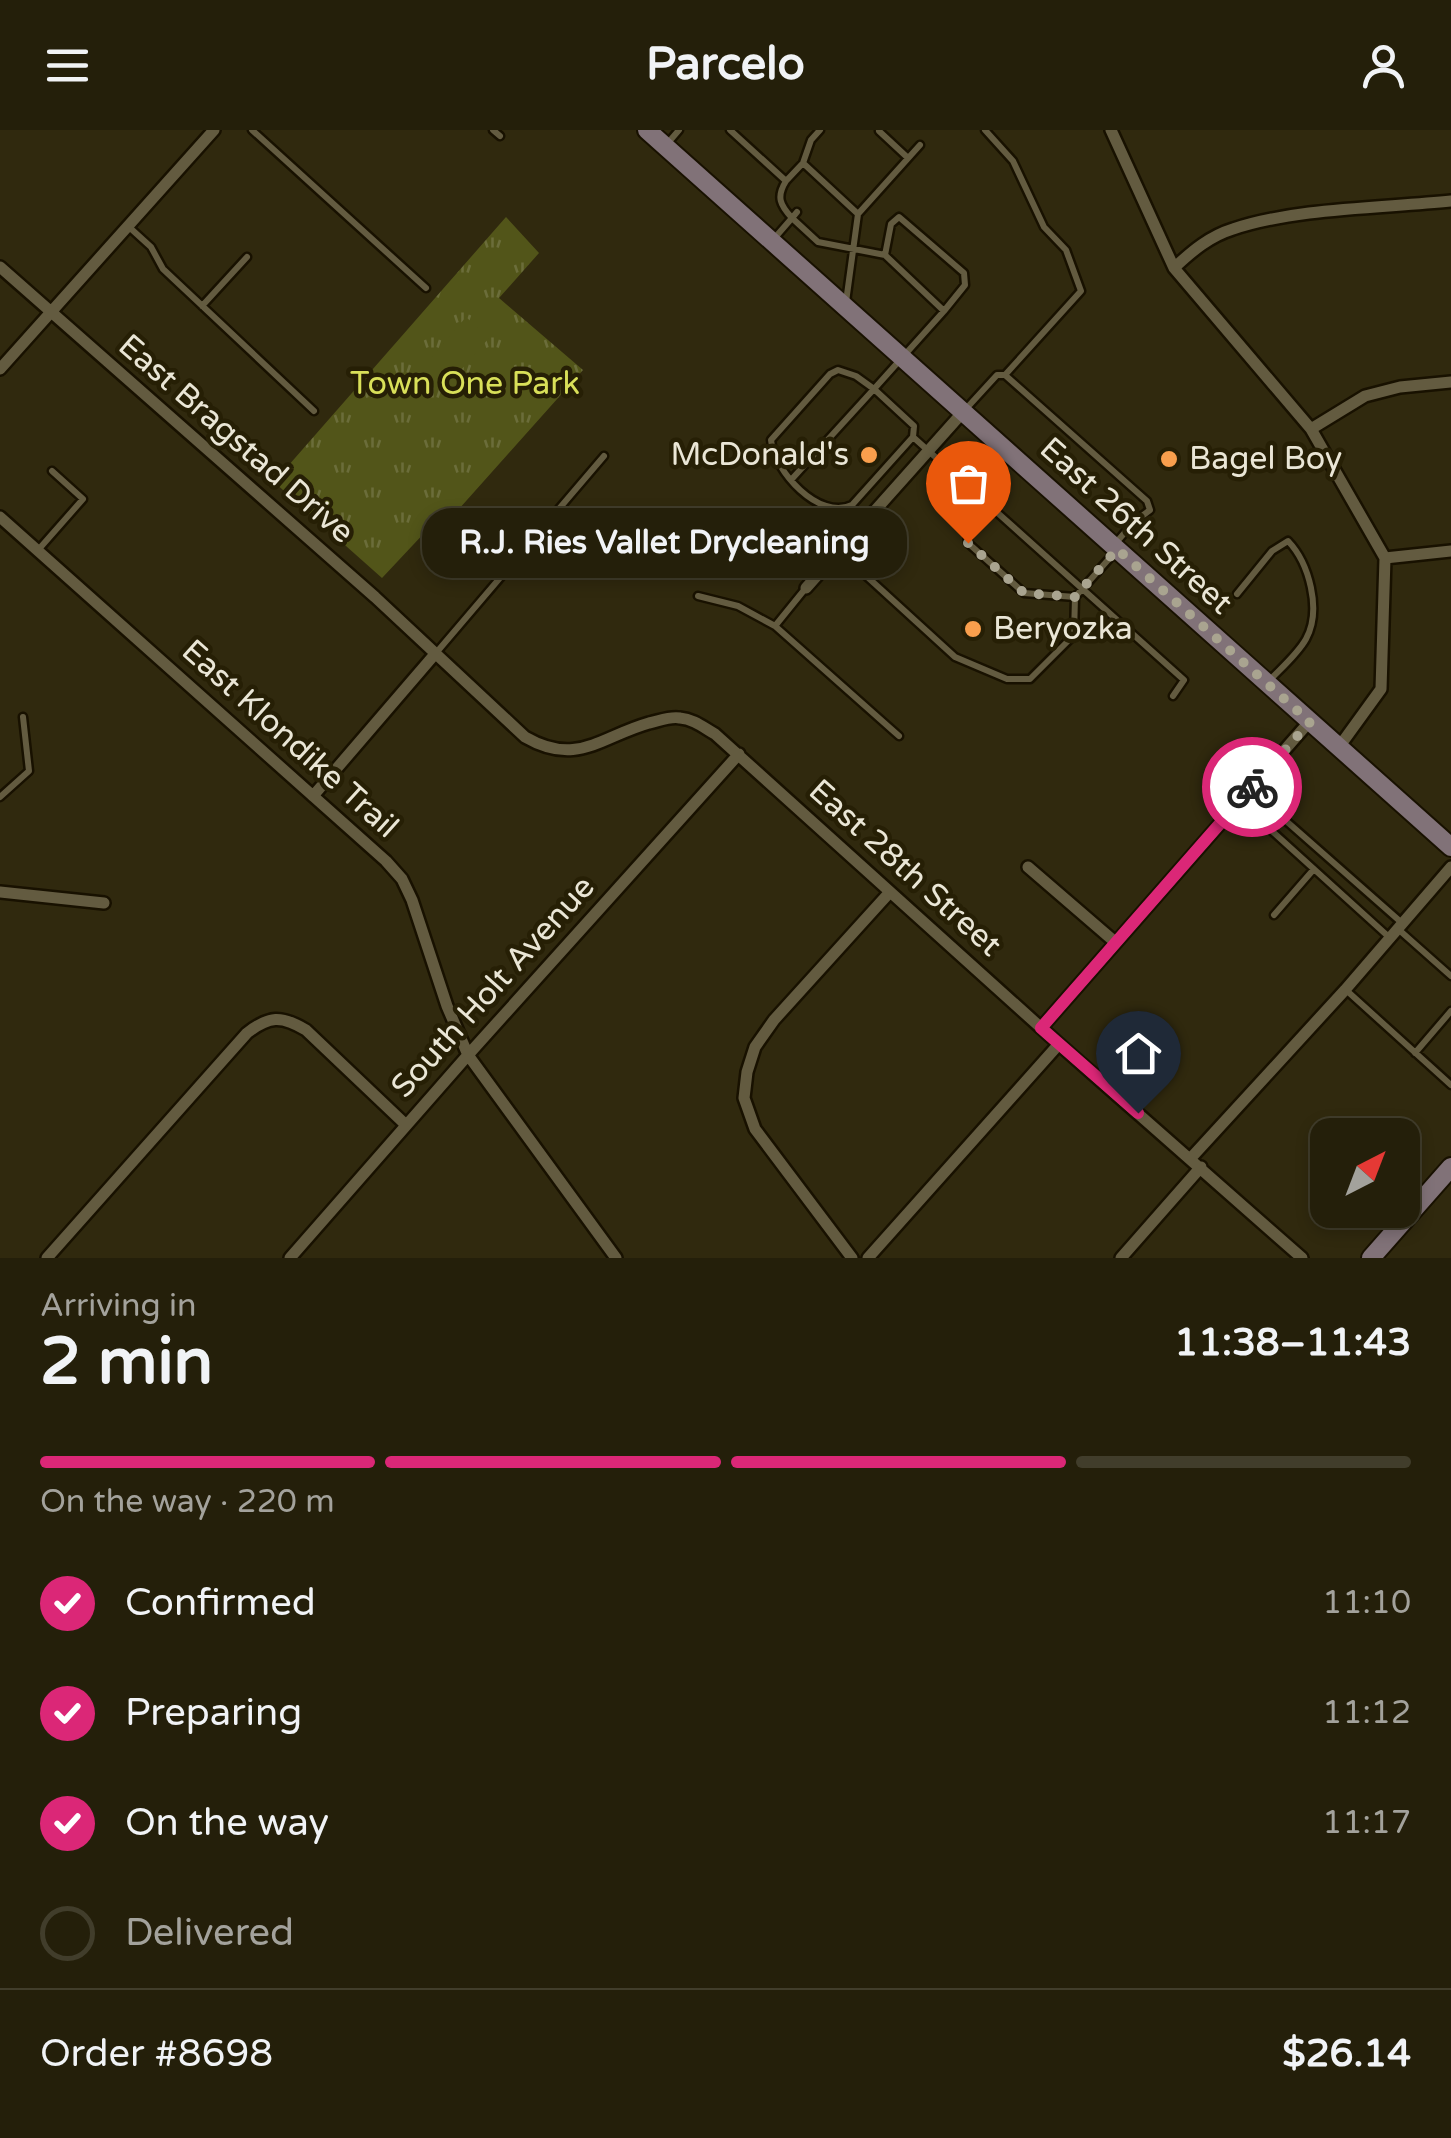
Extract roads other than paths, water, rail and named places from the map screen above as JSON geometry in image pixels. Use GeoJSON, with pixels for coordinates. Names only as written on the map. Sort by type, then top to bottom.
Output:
{"type":"FeatureCollection","features":[{"type":"Feature","properties":{"kind":"main road","name":"East 26th Street"},"geometry":{"type":"LineString","coordinates":[[647,130],[1310,722],[1449,840]]}},
{"type":"Feature","properties":{"kind":"main road"},"geometry":{"type":"LineString","coordinates":[[1371,1258],[1451,1167]]}},
{"type":"Feature","properties":{"kind":"street"},"geometry":{"type":"LineString","coordinates":[[0,369],[210,135],[194,130]]}},
{"type":"Feature","properties":{"kind":"street"},"geometry":{"type":"LineString","coordinates":[[1110,130],[1174,268],[1311,429],[1385,558],[1381,689],[1339,747]]}},
{"type":"Feature","properties":{"kind":"street"},"geometry":{"type":"LineString","coordinates":[[1174,268],[1209,240],[1242,226],[1451,201]]}},
{"type":"Feature","properties":{"kind":"street","name":"East Bragstad Drive"},"geometry":{"type":"LineString","coordinates":[[0,266],[435,654]]}},
{"type":"Feature","properties":{"kind":"street"},"geometry":{"type":"LineString","coordinates":[[1311,429],[1365,396],[1400,387],[1451,382]]}},
{"type":"Feature","properties":{"kind":"street"},"geometry":{"type":"LineString","coordinates":[[806,588],[963,412]]}},
{"type":"Feature","properties":{"kind":"street","name":"East Klondike Trail"},"geometry":{"type":"LineString","coordinates":[[0,517],[402,879],[468,1054],[616,1258]]}},
{"type":"Feature","properties":{"kind":"street"},"geometry":{"type":"LineString","coordinates":[[1385,558],[1451,551]]}},
{"type":"Feature","properties":{"kind":"street"},"geometry":{"type":"LineString","coordinates":[[313,796],[435,654]]}},
{"type":"Feature","properties":{"kind":"street","name":"East 28th Street"},"geometry":{"type":"LineString","coordinates":[[435,654],[525,737],[543,748],[562,752],[584,750],[637,727],[674,717],[692,720],[739,754],[1302,1258]]}},
{"type":"Feature","properties":{"kind":"street"},"geometry":{"type":"LineString","coordinates":[[1041,1028],[1310,722]]}},
{"type":"Feature","properties":{"kind":"street","name":"South Holt Avenue"},"geometry":{"type":"LineString","coordinates":[[290,1258],[739,754]]}},
{"type":"Feature","properties":{"kind":"street"},"geometry":{"type":"LineString","coordinates":[[1028,868],[1115,942]]}},
{"type":"Feature","properties":{"kind":"street"},"geometry":{"type":"LineString","coordinates":[[1121,1258],[1196,1163],[1451,868]]}},
{"type":"Feature","properties":{"kind":"street"},"geometry":{"type":"LineString","coordinates":[[0,892],[104,904]]}},
{"type":"Feature","properties":{"kind":"street"},"geometry":{"type":"LineString","coordinates":[[852,1258],[755,1129],[744,1098],[747,1072],[756,1047],[774,1020],[890,892]]}},
{"type":"Feature","properties":{"kind":"street"},"geometry":{"type":"LineString","coordinates":[[47,1258],[247,1034],[262,1022],[290,1020],[306,1030],[406,1125]]}},
{"type":"Feature","properties":{"kind":"street"},"geometry":{"type":"LineString","coordinates":[[868,1258],[1059,1044]]}},
{"type":"Feature","properties":{"kind":"lane"},"geometry":{"type":"LineString","coordinates":[[252,130],[426,288]]}},
{"type":"Feature","properties":{"kind":"lane"},"geometry":{"type":"LineString","coordinates":[[493,130],[500,136]]}},
{"type":"Feature","properties":{"kind":"lane"},"geometry":{"type":"LineString","coordinates":[[665,146],[679,130]]}},
{"type":"Feature","properties":{"kind":"lane"},"geometry":{"type":"LineString","coordinates":[[730,130],[786,181]]}},
{"type":"Feature","properties":{"kind":"lane"},"geometry":{"type":"LineString","coordinates":[[820,130],[811,140],[803,163],[780,192],[780,206],[813,232],[818,242],[885,255],[944,310]]}},
{"type":"Feature","properties":{"kind":"lane"},"geometry":{"type":"LineString","coordinates":[[986,130],[1012,160],[1044,227],[1066,250],[1080,291],[1005,375]]}},
{"type":"Feature","properties":{"kind":"lane"},"geometry":{"type":"LineString","coordinates":[[878,131],[908,158]]}},
{"type":"Feature","properties":{"kind":"lane"},"geometry":{"type":"LineString","coordinates":[[845,307],[858,214],[920,145]]}},
{"type":"Feature","properties":{"kind":"lane"},"geometry":{"type":"LineString","coordinates":[[803,163],[839,202],[858,214]]}},
{"type":"Feature","properties":{"kind":"lane"},"geometry":{"type":"LineString","coordinates":[[772,241],[794,215]]}},
{"type":"Feature","properties":{"kind":"lane"},"geometry":{"type":"LineString","coordinates":[[791,480],[904,358],[965,285],[964,273],[899,217],[891,224],[885,255]]}},
{"type":"Feature","properties":{"kind":"lane"},"geometry":{"type":"LineString","coordinates":[[128,226],[151,247],[163,269],[314,411]]}},
{"type":"Feature","properties":{"kind":"lane"},"geometry":{"type":"LineString","coordinates":[[202,306],[247,257]]}},
{"type":"Feature","properties":{"kind":"lane"},"geometry":{"type":"LineString","coordinates":[[838,370],[856,376],[874,389],[914,426],[913,437],[852,505],[841,510],[825,506],[791,480],[773,456],[771,440],[830,374],[838,370]]}},
{"type":"Feature","properties":{"kind":"lane"},"geometry":{"type":"LineString","coordinates":[[840,551],[955,657],[1007,679],[1030,679],[1074,635],[1075,597],[1134,522],[1150,510],[1147,500],[1005,375],[996,375],[963,412]]}},
{"type":"Feature","properties":{"kind":"lane"},"geometry":{"type":"LineString","coordinates":[[913,437],[1184,680],[1173,696]]}},
{"type":"Feature","properties":{"kind":"lane"},"geometry":{"type":"LineString","coordinates":[[435,654],[604,456]]}},
{"type":"Feature","properties":{"kind":"lane"},"geometry":{"type":"LineString","coordinates":[[38,551],[83,499],[52,471]]}},
{"type":"Feature","properties":{"kind":"lane"},"geometry":{"type":"LineString","coordinates":[[964,484],[968,543],[1024,593],[1075,597]]}},
{"type":"Feature","properties":{"kind":"lane"},"geometry":{"type":"LineString","coordinates":[[1237,594],[1272,551],[1288,541],[1302,556],[1314,612],[1306,639],[1267,683]]}},
{"type":"Feature","properties":{"kind":"lane"},"geometry":{"type":"LineString","coordinates":[[775,626],[806,588]]}},
{"type":"Feature","properties":{"kind":"lane"},"geometry":{"type":"LineString","coordinates":[[698,596],[738,606],[775,626],[899,736]]}},
{"type":"Feature","properties":{"kind":"lane"},"geometry":{"type":"LineString","coordinates":[[0,797],[29,771],[23,717]]}},
{"type":"Feature","properties":{"kind":"lane"},"geometry":{"type":"LineString","coordinates":[[1250,789],[1397,930],[1451,976]]}},
{"type":"Feature","properties":{"kind":"lane"},"geometry":{"type":"LineString","coordinates":[[1240,802],[1314,869],[1397,930]]}},
{"type":"Feature","properties":{"kind":"lane"},"geometry":{"type":"LineString","coordinates":[[1274,915],[1314,869]]}},
{"type":"Feature","properties":{"kind":"lane"},"geometry":{"type":"LineString","coordinates":[[1345,990],[1451,1085]]}},
{"type":"Feature","properties":{"kind":"lane"},"geometry":{"type":"LineString","coordinates":[[1415,1052],[1451,1011]]}},
{"type":"Feature","properties":{"kind":"place","name":"McDonald's"},"geometry":{"type":"Point","coordinates":[869,455]}},
{"type":"Feature","properties":{"kind":"place","name":"Bagel Boy"},"geometry":{"type":"Point","coordinates":[1169,459]}},
{"type":"Feature","properties":{"kind":"place","name":"R.J. Ries Vallet Drycleaning"},"geometry":{"type":"Point","coordinates":[968,543]}},
{"type":"Feature","properties":{"kind":"place","name":"Beryozka"},"geometry":{"type":"Point","coordinates":[973,629]}},
{"type":"Feature","properties":{"kind":"park label","name":"Town One Park"},"geometry":{"type":"Point","coordinates":[465,384]}}]}
